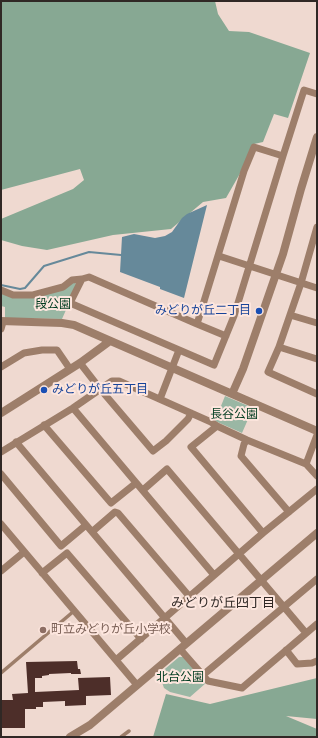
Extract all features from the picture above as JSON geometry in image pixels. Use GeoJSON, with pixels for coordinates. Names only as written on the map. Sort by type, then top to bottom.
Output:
{"type":"FeatureCollection","features":[{"type":"Feature","properties":{"kind":"street"},"geometry":{"type":"LineString","coordinates":[[82,279],[70,303],[214,365],[234,316],[304,90],[317,94]]}},
{"type":"Feature","properties":{"kind":"street"},"geometry":{"type":"LineString","coordinates":[[232,394],[243,369],[283,254],[300,189],[317,137]]}},
{"type":"Feature","properties":{"kind":"street"},"geometry":{"type":"LineString","coordinates":[[197,324],[244,171],[254,147],[283,156]]}},
{"type":"Feature","properties":{"kind":"street"},"geometry":{"type":"LineString","coordinates":[[317,227],[314,249],[280,347],[268,372],[317,394]]}},
{"type":"Feature","properties":{"kind":"street"},"geometry":{"type":"LineString","coordinates":[[219,256],[317,288]]}},
{"type":"Feature","properties":{"kind":"street"},"geometry":{"type":"LineString","coordinates":[[1,290],[13,295],[33,295],[63,287],[72,280],[90,277],[226,336]]}},
{"type":"Feature","properties":{"kind":"street"},"geometry":{"type":"LineString","coordinates":[[290,315],[317,323]]}},
{"type":"Feature","properties":{"kind":"street"},"geometry":{"type":"LineString","coordinates":[[2,324],[62,323],[74,325],[317,431]]}},
{"type":"Feature","properties":{"kind":"street"},"geometry":{"type":"LineString","coordinates":[[1,413],[80,363],[110,341]]}},
{"type":"Feature","properties":{"kind":"street"},"geometry":{"type":"LineString","coordinates":[[280,347],[317,359]]}},
{"type":"Feature","properties":{"kind":"street"},"geometry":{"type":"LineString","coordinates":[[1,367],[24,353],[42,350],[57,350],[70,369]]}},
{"type":"Feature","properties":{"kind":"street"},"geometry":{"type":"LineString","coordinates":[[160,399],[179,350]]}},
{"type":"Feature","properties":{"kind":"street"},"geometry":{"type":"LineString","coordinates":[[80,363],[153,451],[166,441],[188,419],[191,413]]}},
{"type":"Feature","properties":{"kind":"street"},"geometry":{"type":"LineString","coordinates":[[1,452],[73,408],[112,381],[119,381],[211,422],[247,440],[306,464],[317,476]]}},
{"type":"Feature","properties":{"kind":"street"},"geometry":{"type":"LineString","coordinates":[[73,408],[214,575]]}},
{"type":"Feature","properties":{"kind":"street"},"geometry":{"type":"LineString","coordinates":[[44,425],[110,504],[136,482]]}},
{"type":"Feature","properties":{"kind":"street"},"geometry":{"type":"LineString","coordinates":[[217,426],[191,447],[263,532]]}},
{"type":"Feature","properties":{"kind":"street"},"geometry":{"type":"LineString","coordinates":[[306,464],[317,435]]}},
{"type":"Feature","properties":{"kind":"street"},"geometry":{"type":"LineString","coordinates":[[247,440],[244,444],[241,456],[288,512]]}},
{"type":"Feature","properties":{"kind":"street"},"geometry":{"type":"LineString","coordinates":[[16,442],[186,643]]}},
{"type":"Feature","properties":{"kind":"street"},"geometry":{"type":"LineString","coordinates":[[143,490],[167,469],[306,633]]}},
{"type":"Feature","properties":{"kind":"street"},"geometry":{"type":"LineString","coordinates":[[1,474],[61,546],[86,525]]}},
{"type":"Feature","properties":{"kind":"street"},"geometry":{"type":"LineString","coordinates":[[116,660],[263,532],[317,489]]}},
{"type":"Feature","properties":{"kind":"street"},"geometry":{"type":"LineString","coordinates":[[92,531],[115,512],[118,513],[189,596]]}},
{"type":"Feature","properties":{"kind":"street"},"geometry":{"type":"LineString","coordinates":[[1,524],[137,685]]}},
{"type":"Feature","properties":{"kind":"street"},"geometry":{"type":"LineString","coordinates":[[72,736],[90,725],[317,532]]}},
{"type":"Feature","properties":{"kind":"street"},"geometry":{"type":"LineString","coordinates":[[1,571],[24,552]]}},
{"type":"Feature","properties":{"kind":"street"},"geometry":{"type":"LineString","coordinates":[[42,572],[67,553],[141,639]]}},
{"type":"Feature","properties":{"kind":"street"},"geometry":{"type":"LineString","coordinates":[[203,675],[317,579]]}},
{"type":"Feature","properties":{"kind":"street"},"geometry":{"type":"LineString","coordinates":[[180,649],[208,681],[242,688],[317,624]]}},
{"type":"Feature","properties":{"kind":"street"},"geometry":{"type":"LineString","coordinates":[[286,650],[297,664],[312,664],[317,661]]}},
{"type":"Feature","properties":{"kind":"lane"},"geometry":{"type":"LineString","coordinates":[[1,673],[74,611]]}},
{"type":"Feature","properties":{"kind":"lane"},"geometry":{"type":"LineString","coordinates":[[121,737],[129,731]]}},
{"type":"Feature","properties":{"kind":"green space"},"geometry":{"type":"Polygon","coordinates":[[[1,1],[215,1],[218,14],[229,31],[249,32],[310,53],[288,118],[274,114],[263,142],[254,144],[242,170],[226,198],[203,202],[171,229],[113,235],[47,250],[22,246],[1,240],[1,219],[73,189],[84,180],[80,169],[1,190],[1,1]]]}},
{"type":"Feature","properties":{"kind":"green space","name":"段公園"},"geometry":{"type":"Polygon","coordinates":[[[74,281],[77,285],[62,319],[5,318],[5,307],[1,306],[1,291],[32,297],[74,281]]]}},
{"type":"Feature","properties":{"kind":"green space","name":"長谷公園"},"geometry":{"type":"Polygon","coordinates":[[[225,396],[253,408],[242,433],[215,421],[225,396]]]}},
{"type":"Feature","properties":{"kind":"green space","name":"北台公園"},"geometry":{"type":"Polygon","coordinates":[[[179,657],[184,657],[206,683],[190,697],[170,692],[164,688],[159,674],[179,657]]]}},
{"type":"Feature","properties":{"kind":"green space"},"geometry":{"type":"Polygon","coordinates":[[[317,678],[317,719],[286,716],[317,729],[317,737],[153,737],[166,694],[210,704],[317,678]]]}},
{"type":"Feature","properties":{"kind":"water"},"geometry":{"type":"Polygon","coordinates":[[[207,205],[184,298],[120,272],[122,237],[134,234],[155,238],[165,236],[172,232],[182,218],[187,214],[207,205]]]}},
{"type":"Feature","properties":{"kind":"building"},"geometry":{"type":"Polygon","coordinates":[[[77,661],[78,669],[80,669],[81,674],[49,674],[42,676],[42,678],[35,678],[35,692],[79,690],[78,678],[110,677],[111,695],[86,696],[86,705],[65,706],[65,701],[43,702],[43,707],[36,707],[36,709],[25,709],[25,728],[1,728],[1,700],[13,700],[12,694],[28,693],[26,662],[77,661]]]}},
{"type":"Feature","properties":{"kind":"waterway"},"geometry":{"type":"LineString","coordinates":[[1,285],[20,289],[25,288],[44,266],[89,252],[121,255]]}},
{"type":"Feature","properties":{"kind":"place","name":"みどりが丘二丁目"},"geometry":{"type":"Point","coordinates":[259,311]}},
{"type":"Feature","properties":{"kind":"place","name":"みどりが丘五丁目"},"geometry":{"type":"Point","coordinates":[44,390]}},
{"type":"Feature","properties":{"kind":"place","name":"町立みどりが丘小学校"},"geometry":{"type":"Point","coordinates":[43,630]}},
{"type":"Feature","properties":{"kind":"district","name":"みどりが丘四丁目"},"geometry":{"type":"Point","coordinates":[223,604]}}]}
